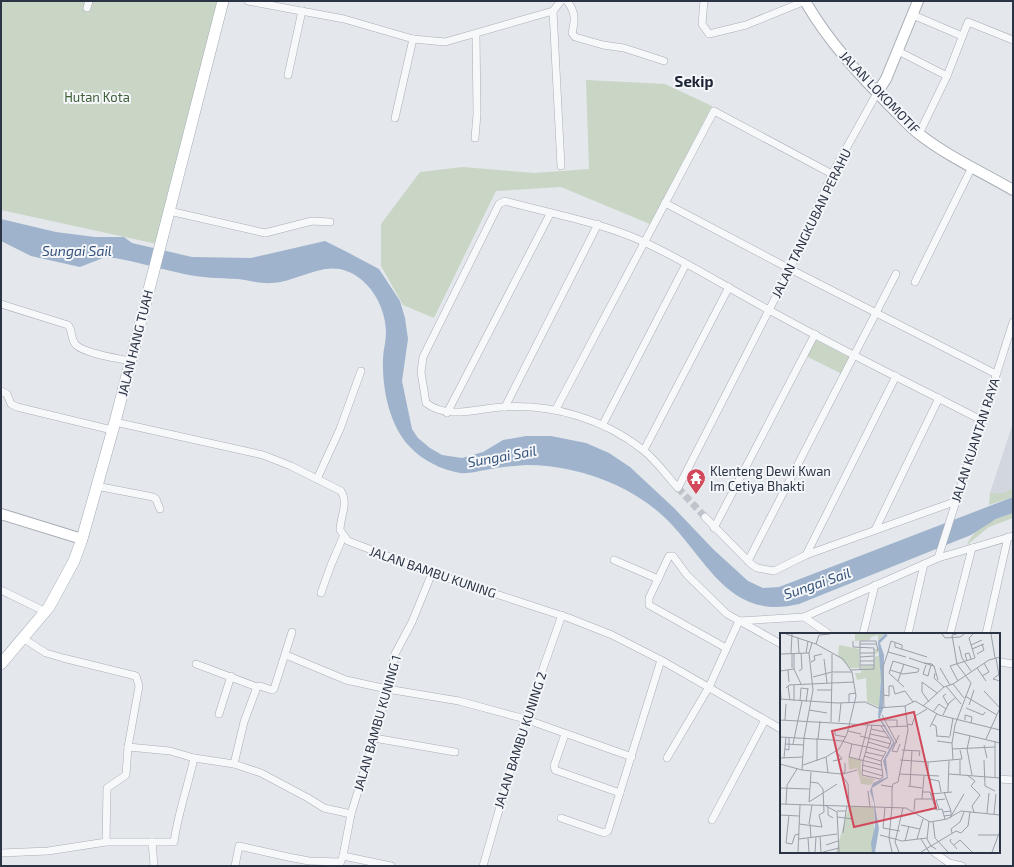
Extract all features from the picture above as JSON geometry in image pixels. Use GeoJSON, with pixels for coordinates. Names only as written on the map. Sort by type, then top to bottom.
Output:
{"type":"FeatureCollection","features":[{"type":"Feature","properties":{"kind":"main road","name":"JALAN HANG TUAH"},"geometry":{"type":"LineString","coordinates":[[1,664],[46,612],[63,585],[82,539],[113,426],[223,1]]}},
{"type":"Feature","properties":{"kind":"street"},"geometry":{"type":"LineString","coordinates":[[248,1],[344,19],[413,39],[445,42],[553,11],[561,1]]}},
{"type":"Feature","properties":{"kind":"street"},"geometry":{"type":"LineString","coordinates":[[567,1],[574,14],[575,21],[572,33],[575,37],[603,45],[624,48],[664,61]]}},
{"type":"Feature","properties":{"kind":"street"},"geometry":{"type":"LineString","coordinates":[[704,1],[702,24],[709,34],[746,25],[805,1]]}},
{"type":"Feature","properties":{"kind":"street","name":"JALAN LOKOMOTIF"},"geometry":{"type":"LineString","coordinates":[[805,1],[821,29],[877,93],[919,134],[972,167],[1013,190]]}},
{"type":"Feature","properties":{"kind":"street"},"geometry":{"type":"LineString","coordinates":[[877,93],[898,51],[918,1]]}},
{"type":"Feature","properties":{"kind":"street"},"geometry":{"type":"LineString","coordinates":[[288,75],[302,11]]}},
{"type":"Feature","properties":{"kind":"street"},"geometry":{"type":"LineString","coordinates":[[553,11],[561,166]]}},
{"type":"Feature","properties":{"kind":"street"},"geometry":{"type":"LineString","coordinates":[[913,15],[962,36]]}},
{"type":"Feature","properties":{"kind":"street"},"geometry":{"type":"LineString","coordinates":[[919,134],[947,76],[968,22],[1013,40]]}},
{"type":"Feature","properties":{"kind":"street"},"geometry":{"type":"LineString","coordinates":[[475,138],[477,114],[476,34]]}},
{"type":"Feature","properties":{"kind":"street"},"geometry":{"type":"LineString","coordinates":[[395,118],[413,39]]}},
{"type":"Feature","properties":{"kind":"street"},"geometry":{"type":"LineString","coordinates":[[898,51],[947,76]]}},
{"type":"Feature","properties":{"kind":"street","name":"JALAN TANGKUBAN PERAHU"},"geometry":{"type":"LineString","coordinates":[[644,450],[678,488],[790,269],[832,174],[877,93]]}},
{"type":"Feature","properties":{"kind":"street"},"geometry":{"type":"LineString","coordinates":[[556,409],[714,111],[832,174]]}},
{"type":"Feature","properties":{"kind":"street"},"geometry":{"type":"LineString","coordinates":[[915,282],[972,167]]}},
{"type":"Feature","properties":{"kind":"street"},"geometry":{"type":"LineString","coordinates":[[729,287],[644,450],[603,424],[556,409],[505,407],[447,413],[426,403],[421,372],[423,357],[499,204],[506,201],[550,214],[598,224],[644,242],[729,287],[769,310],[981,420]]}},
{"type":"Feature","properties":{"kind":"street"},"geometry":{"type":"LineString","coordinates":[[665,202],[790,269],[996,374]]}},
{"type":"Feature","properties":{"kind":"street"},"geometry":{"type":"LineString","coordinates":[[169,212],[265,233],[312,221],[330,222]]}},
{"type":"Feature","properties":{"kind":"street"},"geometry":{"type":"LineString","coordinates":[[447,413],[550,214]]}},
{"type":"Feature","properties":{"kind":"street"},"geometry":{"type":"LineString","coordinates":[[505,407],[598,224]]}},
{"type":"Feature","properties":{"kind":"street"},"geometry":{"type":"LineString","coordinates":[[603,424],[686,264]]}},
{"type":"Feature","properties":{"kind":"street"},"geometry":{"type":"LineString","coordinates":[[748,561],[896,274]]}},
{"type":"Feature","properties":{"kind":"street"},"geometry":{"type":"LineString","coordinates":[[1,304],[68,325],[70,327],[74,342],[83,349],[130,361]]}},
{"type":"Feature","properties":{"kind":"street","name":"JALAN KUANTAN RAYA"},"geometry":{"type":"LineString","coordinates":[[938,555],[1013,322]]}},
{"type":"Feature","properties":{"kind":"street"},"geometry":{"type":"LineString","coordinates":[[714,528],[815,334]]}},
{"type":"Feature","properties":{"kind":"street"},"geometry":{"type":"LineString","coordinates":[[317,479],[340,429],[361,371]]}},
{"type":"Feature","properties":{"kind":"street"},"geometry":{"type":"LineString","coordinates":[[806,555],[896,376]]}},
{"type":"Feature","properties":{"kind":"street"},"geometry":{"type":"LineString","coordinates":[[1,392],[7,394],[11,404],[16,408],[263,455],[341,491],[344,496],[345,503],[340,524],[340,530],[343,537],[331,564],[321,593]]}},
{"type":"Feature","properties":{"kind":"street"},"geometry":{"type":"LineString","coordinates":[[875,530],[939,398]]}},
{"type":"Feature","properties":{"kind":"street"},"geometry":{"type":"LineString","coordinates":[[96,486],[153,497],[156,499],[160,510]]}},
{"type":"Feature","properties":{"kind":"street"},"geometry":{"type":"LineString","coordinates":[[704,517],[757,568],[774,571],[806,555],[954,502]]}},
{"type":"Feature","properties":{"kind":"street"},"geometry":{"type":"LineString","coordinates":[[1,514],[82,539]]}},
{"type":"Feature","properties":{"kind":"street","name":"JALAN BAMBU KUNING"},"geometry":{"type":"LineString","coordinates":[[343,537],[348,541],[432,573],[562,616],[612,635],[709,687],[780,728]]}},
{"type":"Feature","properties":{"kind":"street"},"geometry":{"type":"LineString","coordinates":[[739,621],[804,617],[924,564],[938,555],[972,548],[1010,537]]}},
{"type":"Feature","properties":{"kind":"street"},"geometry":{"type":"LineString","coordinates":[[986,633],[1010,537]]}},
{"type":"Feature","properties":{"kind":"street"},"geometry":{"type":"LineString","coordinates":[[950,633],[972,548]]}},
{"type":"Feature","properties":{"kind":"street"},"geometry":{"type":"LineString","coordinates":[[726,648],[649,605],[648,601],[669,556],[673,556],[710,598],[727,614],[780,643]]}},
{"type":"Feature","properties":{"kind":"street"},"geometry":{"type":"LineString","coordinates":[[614,560],[658,579]]}},
{"type":"Feature","properties":{"kind":"street"},"geometry":{"type":"LineString","coordinates":[[908,633],[924,564]]}},
{"type":"Feature","properties":{"kind":"street","name":"JALAN BAMBU KUNING 1"},"geometry":{"type":"LineString","coordinates":[[341,861],[351,814],[374,738],[395,654],[412,622],[432,573]]}},
{"type":"Feature","properties":{"kind":"street"},"geometry":{"type":"LineString","coordinates":[[863,633],[874,585]]}},
{"type":"Feature","properties":{"kind":"street"},"geometry":{"type":"LineString","coordinates":[[1,590],[46,612]]}},
{"type":"Feature","properties":{"kind":"street","name":"JALAN BAMBU KUNING 2"},"geometry":{"type":"LineString","coordinates":[[483,866],[524,719],[562,616]]}},
{"type":"Feature","properties":{"kind":"street"},"geometry":{"type":"LineString","coordinates":[[804,617],[827,633]]}},
{"type":"Feature","properties":{"kind":"street"},"geometry":{"type":"LineString","coordinates":[[667,758],[709,687],[739,621]]}},
{"type":"Feature","properties":{"kind":"street"},"geometry":{"type":"LineString","coordinates":[[196,664],[257,687],[260,686],[272,690],[274,689],[286,655],[292,632]]}},
{"type":"Feature","properties":{"kind":"street"},"geometry":{"type":"LineString","coordinates":[[24,639],[46,653],[136,676],[139,686],[128,746],[126,775],[107,788],[106,842]]}},
{"type":"Feature","properties":{"kind":"street"},"geometry":{"type":"LineString","coordinates":[[286,655],[346,680],[387,689],[459,701],[524,719],[632,757]]}},
{"type":"Feature","properties":{"kind":"street"},"geometry":{"type":"LineString","coordinates":[[562,818],[604,833],[608,831],[632,757],[660,660]]}},
{"type":"Feature","properties":{"kind":"street"},"geometry":{"type":"LineString","coordinates":[[1000,662],[1013,664]]}},
{"type":"Feature","properties":{"kind":"street"},"geometry":{"type":"LineString","coordinates":[[219,714],[231,676]]}},
{"type":"Feature","properties":{"kind":"street"},"geometry":{"type":"LineString","coordinates":[[234,764],[244,722],[257,687]]}},
{"type":"Feature","properties":{"kind":"street"},"geometry":{"type":"LineString","coordinates":[[712,820],[765,720]]}},
{"type":"Feature","properties":{"kind":"street"},"geometry":{"type":"LineString","coordinates":[[565,734],[554,766],[555,770],[620,793]]}},
{"type":"Feature","properties":{"kind":"street"},"geometry":{"type":"LineString","coordinates":[[374,738],[455,752]]}},
{"type":"Feature","properties":{"kind":"street"},"geometry":{"type":"LineString","coordinates":[[128,746],[170,751],[194,758],[234,764],[261,773],[324,808],[351,814]]}},
{"type":"Feature","properties":{"kind":"street"},"geometry":{"type":"LineString","coordinates":[[1,853],[48,851],[106,842],[174,842],[178,817],[188,785],[194,758]]}},
{"type":"Feature","properties":{"kind":"street"},"geometry":{"type":"LineString","coordinates":[[1000,779],[1013,780]]}},
{"type":"Feature","properties":{"kind":"street"},"geometry":{"type":"LineString","coordinates":[[152,842],[154,866]]}},
{"type":"Feature","properties":{"kind":"street"},"geometry":{"type":"LineString","coordinates":[[235,866],[239,846],[309,863],[341,861],[391,866]]}},
{"type":"Feature","properties":{"kind":"street"},"geometry":{"type":"LineString","coordinates":[[935,853],[949,863],[962,866]]}},
{"type":"Feature","properties":{"kind":"shaded area"},"geometry":{"type":"Polygon","coordinates":[[[1013,423],[1013,488],[1004,493],[990,493],[1013,423]]]}},
{"type":"Feature","properties":{"kind":"green space","name":"Hutan Kota"},"geometry":{"type":"Polygon","coordinates":[[[1,1],[223,1],[157,244],[1,210],[1,1]]]}},
{"type":"Feature","properties":{"kind":"green space"},"geometry":{"type":"Polygon","coordinates":[[[586,80],[665,84],[712,106],[650,224],[561,187],[496,191],[434,318],[403,305],[381,266],[381,224],[420,172],[463,167],[534,173],[589,169],[586,80]]]}},
{"type":"Feature","properties":{"kind":"green space"},"geometry":{"type":"Polygon","coordinates":[[[814,339],[850,358],[842,374],[806,356],[814,339]]]}},
{"type":"Feature","properties":{"kind":"green space"},"geometry":{"type":"Polygon","coordinates":[[[1013,488],[1013,497],[989,505],[990,493],[1004,493],[1013,488]]]}},
{"type":"Feature","properties":{"kind":"green space"},"geometry":{"type":"Polygon","coordinates":[[[1013,513],[1013,518],[989,527],[967,545],[975,533],[986,524],[1013,513]]]}},
{"type":"Feature","properties":{"kind":"water","name":"Sungai Sail"},"geometry":{"type":"Polygon","coordinates":[[[1,219],[56,232],[95,237],[124,237],[132,243],[192,257],[251,258],[325,241],[379,269],[400,301],[405,318],[408,339],[402,381],[412,429],[418,438],[430,448],[442,455],[462,458],[483,452],[503,440],[526,436],[551,436],[586,443],[609,453],[630,467],[674,508],[713,549],[748,581],[763,588],[779,587],[1013,497],[1013,513],[996,519],[971,535],[799,604],[776,607],[757,604],[740,597],[726,587],[712,573],[673,526],[654,508],[632,493],[605,480],[572,470],[538,465],[511,466],[470,473],[460,473],[446,470],[433,464],[415,452],[397,428],[388,406],[383,370],[383,356],[386,336],[385,324],[380,306],[371,289],[364,282],[349,272],[340,269],[320,270],[281,282],[268,283],[190,275],[115,258],[103,258],[80,267],[31,256],[1,241],[1,219]]]}},
{"type":"Feature","properties":{"kind":"tunnel"},"geometry":{"type":"LineString","coordinates":[[678,488],[705,517]]}},
{"type":"Feature","properties":{"kind":"place","name":"Klenteng Dewi Kwan Im Cetiya Bhakti"},"geometry":{"type":"Point","coordinates":[696,495]}},
{"type":"Feature","properties":{"kind":"district","name":"Sekip"},"geometry":{"type":"Point","coordinates":[694,81]}}]}
